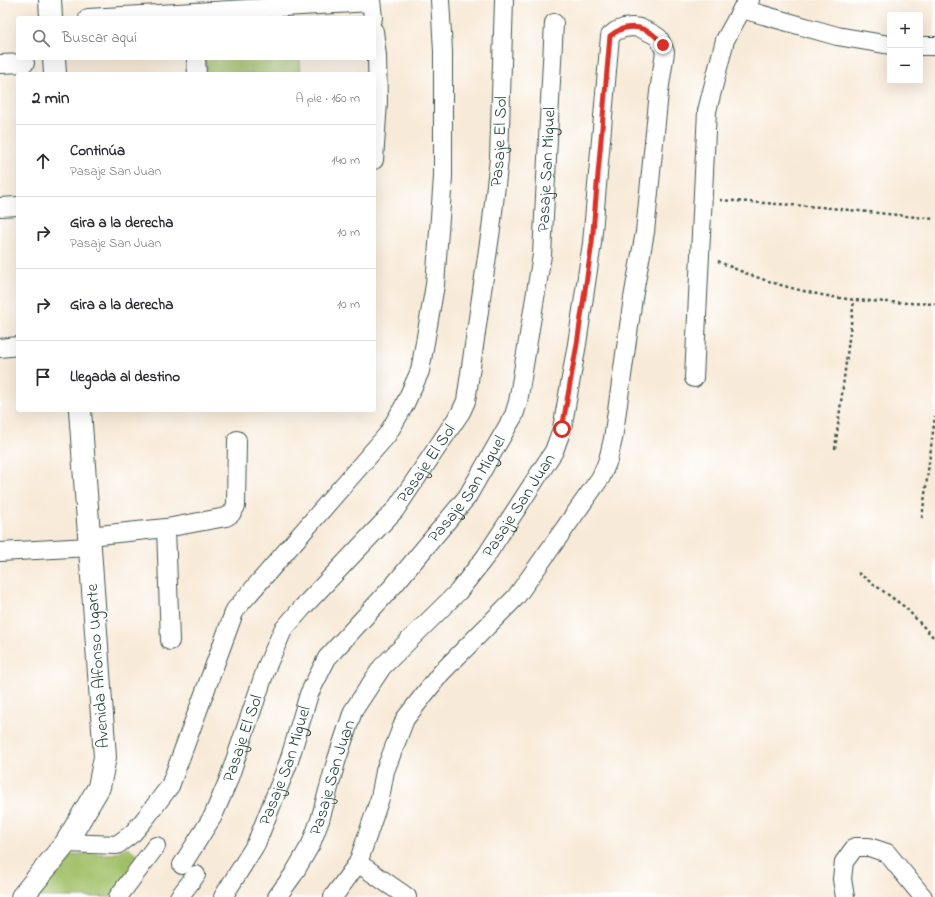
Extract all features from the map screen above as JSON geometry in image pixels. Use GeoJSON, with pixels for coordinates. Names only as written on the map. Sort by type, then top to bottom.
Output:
{"type":"FeatureCollection","features":[{"type":"Feature","properties":{"kind":"street"},"geometry":{"type":"LineString","coordinates":[[50,0],[51,16]]}},
{"type":"Feature","properties":{"kind":"street"},"geometry":{"type":"LineString","coordinates":[[66,843],[117,845],[133,833],[170,786],[235,610],[387,435],[404,406],[420,371],[435,285],[442,177],[443,51],[440,0]]}},
{"type":"Feature","properties":{"kind":"street","name":"Pasaje El Sol"},"geometry":{"type":"LineString","coordinates":[[179,897],[189,870],[228,782],[267,666],[284,630],[303,607],[395,510],[461,412],[466,402],[491,229],[499,159],[504,0]]}},
{"type":"Feature","properties":{"kind":"street"},"geometry":{"type":"LineString","coordinates":[[694,378],[707,111],[725,40],[746,5],[837,36],[887,44]]}},
{"type":"Feature","properties":{"kind":"street"},"geometry":{"type":"LineString","coordinates":[[158,16],[371,7]]}},
{"type":"Feature","properties":{"kind":"street","name":"Pasaje San Miguel"},"geometry":{"type":"LineString","coordinates":[[223,897],[256,844],[289,761],[309,694],[327,658],[394,585],[467,498],[514,415],[518,402],[542,255],[554,24]]}},
{"type":"Feature","properties":{"kind":"street","name":"Pasaje San Juan"},"geometry":{"type":"LineString","coordinates":[[277,897],[293,875],[311,844],[320,820],[336,762],[353,710],[382,667],[458,592],[486,556],[554,451],[562,429],[577,344],[592,243],[610,36],[616,31],[624,28],[640,28],[659,38],[665,52],[659,92],[645,232],[633,298],[613,439],[608,460],[601,477],[516,597],[441,673],[405,719],[385,771],[380,798],[358,863]]}},
{"type":"Feature","properties":{"kind":"street"},"geometry":{"type":"LineString","coordinates":[[923,46],[935,46]]}},
{"type":"Feature","properties":{"kind":"street"},"geometry":{"type":"LineString","coordinates":[[376,56],[378,80],[376,131]]}},
{"type":"Feature","properties":{"kind":"street"},"geometry":{"type":"LineString","coordinates":[[54,60],[55,72]]}},
{"type":"Feature","properties":{"kind":"street"},"geometry":{"type":"LineString","coordinates":[[196,60],[197,72]]}},
{"type":"Feature","properties":{"kind":"street"},"geometry":{"type":"LineString","coordinates":[[0,64],[24,63]]}},
{"type":"Feature","properties":{"kind":"street"},"geometry":{"type":"LineString","coordinates":[[0,207],[16,206]]}},
{"type":"Feature","properties":{"kind":"street"},"geometry":{"type":"LineString","coordinates":[[0,348],[16,346]]}},
{"type":"Feature","properties":{"kind":"street","name":"Avenida Alfonso Ugarte"},"geometry":{"type":"LineString","coordinates":[[22,897],[66,843],[99,787],[105,757],[80,412]]}},
{"type":"Feature","properties":{"kind":"street"},"geometry":{"type":"LineString","coordinates":[[0,552],[89,541],[226,517],[231,514],[236,506],[237,440]]}},
{"type":"Feature","properties":{"kind":"street"},"geometry":{"type":"LineString","coordinates":[[166,528],[170,641]]}},
{"type":"Feature","properties":{"kind":"street"},"geometry":{"type":"LineString","coordinates":[[118,897],[156,846]]}},
{"type":"Feature","properties":{"kind":"street"},"geometry":{"type":"LineString","coordinates":[[845,897],[842,879],[844,862],[855,847],[869,847],[887,854],[923,897]]}},
{"type":"Feature","properties":{"kind":"street"},"geometry":{"type":"LineString","coordinates":[[333,897],[358,863],[406,897]]}},
{"type":"Feature","properties":{"kind":"path"},"geometry":{"type":"LineString","coordinates":[[702,199],[821,207],[935,219]]}},
{"type":"Feature","properties":{"kind":"path"},"geometry":{"type":"LineString","coordinates":[[700,252],[732,268],[797,290],[854,300],[935,304]]}},
{"type":"Feature","properties":{"kind":"path"},"geometry":{"type":"LineString","coordinates":[[835,449],[854,300]]}},
{"type":"Feature","properties":{"kind":"path"},"geometry":{"type":"LineString","coordinates":[[922,518],[935,416]]}},
{"type":"Feature","properties":{"kind":"path"},"geometry":{"type":"LineString","coordinates":[[858,574],[905,607],[935,639]]}},
{"type":"Feature","properties":{"kind":"green space"},"geometry":{"type":"Polygon","coordinates":[[[205,60],[300,60],[301,72],[207,72],[205,60]]]}},
{"type":"Feature","properties":{"kind":"green space"},"geometry":{"type":"Polygon","coordinates":[[[128,847],[141,857],[111,897],[36,897],[64,858],[81,854],[113,854],[128,847]]]}},
{"type":"Feature","properties":{"kind":"route"},"geometry":{"type":"LineString","coordinates":[[562,429],[577,344],[592,243],[610,36],[616,31],[624,28],[640,28],[647,30],[659,38],[663,45]]}}]}
